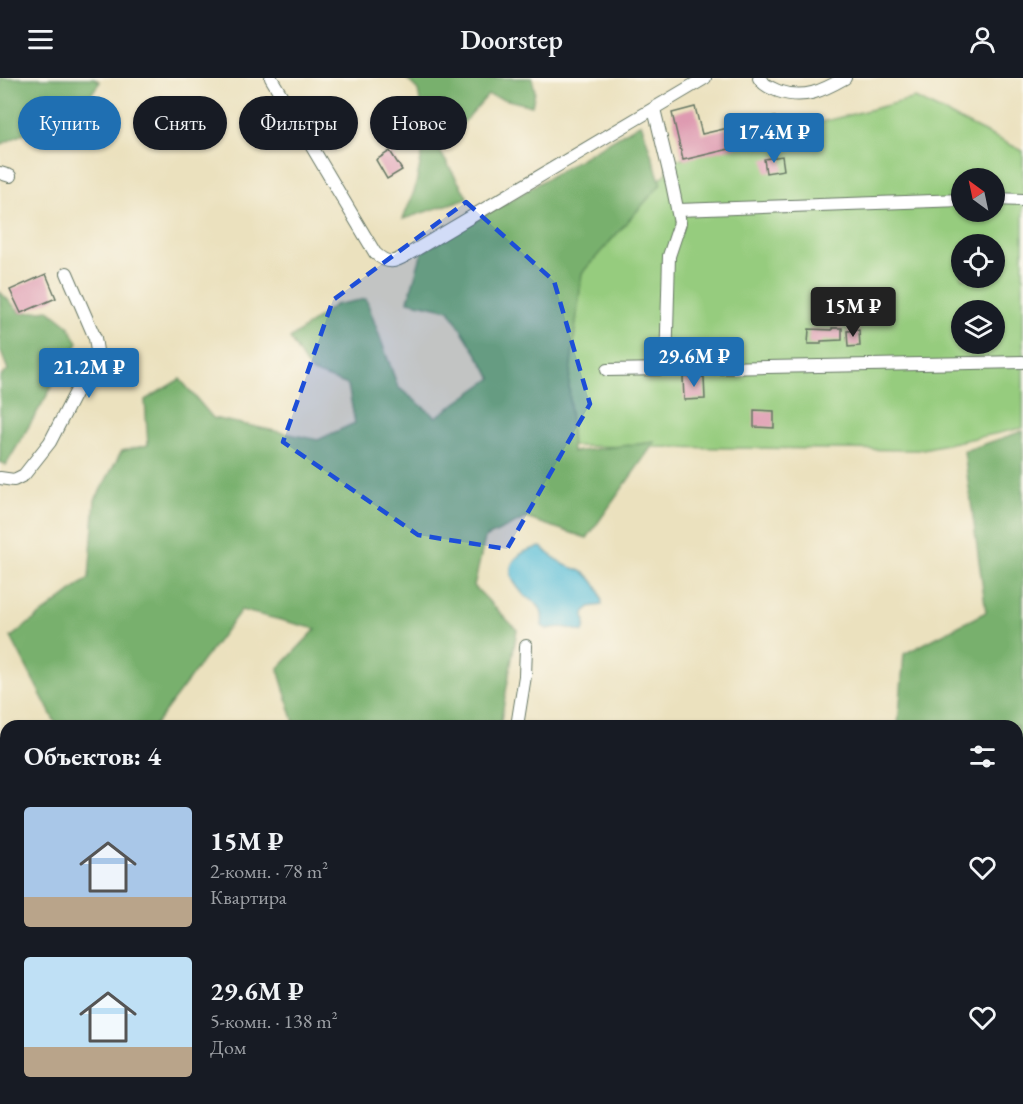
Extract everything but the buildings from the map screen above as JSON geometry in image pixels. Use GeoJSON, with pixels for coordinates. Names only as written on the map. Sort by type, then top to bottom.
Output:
{"type":"FeatureCollection","features":[{"type":"Feature","properties":{"kind":"street"},"geometry":{"type":"LineString","coordinates":[[271,78],[375,253],[388,262],[400,260],[705,78]]}},
{"type":"Feature","properties":{"kind":"street"},"geometry":{"type":"LineString","coordinates":[[759,78],[762,82],[790,95],[817,92],[845,78]]}},
{"type":"Feature","properties":{"kind":"street"},"geometry":{"type":"LineString","coordinates":[[654,109],[680,223],[669,256],[666,369]]}},
{"type":"Feature","properties":{"kind":"street"},"geometry":{"type":"LineString","coordinates":[[1005,199],[1023,200]]}},
{"type":"Feature","properties":{"kind":"street"},"geometry":{"type":"LineString","coordinates":[[678,210],[951,200]]}},
{"type":"Feature","properties":{"kind":"street"},"geometry":{"type":"LineString","coordinates":[[0,478],[14,480],[24,476],[50,442],[97,351],[96,338],[67,273]]}},
{"type":"Feature","properties":{"kind":"street"},"geometry":{"type":"LineString","coordinates":[[607,370],[1023,362]]}},
{"type":"Feature","properties":{"kind":"street"},"geometry":{"type":"LineString","coordinates":[[518,720],[525,676],[526,646]]}},
{"type":"Feature","properties":{"kind":"highlighted area"},"geometry":{"type":"Polygon","coordinates":[[[466,202],[554,281],[590,404],[507,549],[418,535],[283,442],[333,300],[466,202]]]}},
{"type":"Feature","properties":{"kind":"green space"},"geometry":{"type":"Polygon","coordinates":[[[0,78],[94,78],[100,82],[90,96],[18,96],[18,136],[0,145],[0,78]]]}},
{"type":"Feature","properties":{"kind":"green space"},"geometry":{"type":"Polygon","coordinates":[[[406,78],[532,78],[535,91],[532,106],[488,95],[467,119],[467,96],[419,96],[418,90],[406,78]]]}},
{"type":"Feature","properties":{"kind":"green space"},"geometry":{"type":"Polygon","coordinates":[[[915,98],[1023,151],[1023,428],[918,450],[557,446],[570,290],[622,212],[667,173],[667,162],[915,98]]]}},
{"type":"Feature","properties":{"kind":"green space"},"geometry":{"type":"Polygon","coordinates":[[[641,123],[661,184],[582,273],[569,382],[572,452],[655,442],[587,538],[526,518],[485,538],[474,586],[517,630],[501,720],[293,720],[278,669],[316,629],[241,610],[158,720],[54,720],[11,637],[89,578],[95,500],[122,451],[148,445],[145,400],[180,379],[213,418],[318,440],[355,423],[348,385],[310,371],[290,339],[335,305],[366,299],[398,387],[436,417],[492,378],[449,310],[408,301],[422,252],[641,123]]]}},
{"type":"Feature","properties":{"kind":"green space"},"geometry":{"type":"Polygon","coordinates":[[[423,150],[439,150],[468,198],[403,219],[415,189],[423,150]]]}},
{"type":"Feature","properties":{"kind":"green space"},"geometry":{"type":"Polygon","coordinates":[[[0,292],[21,313],[49,310],[68,325],[78,343],[6,465],[0,462],[0,377],[8,370],[0,349],[0,292]]]}},
{"type":"Feature","properties":{"kind":"green space"},"geometry":{"type":"Polygon","coordinates":[[[1023,431],[1023,720],[898,720],[904,654],[986,612],[964,451],[1023,431]]]}},
{"type":"Feature","properties":{"kind":"water"},"geometry":{"type":"Polygon","coordinates":[[[541,547],[562,563],[587,575],[599,591],[602,605],[589,607],[584,613],[583,632],[561,627],[547,629],[542,626],[540,608],[524,595],[512,577],[512,564],[515,559],[527,551],[541,547]]]}}]}
